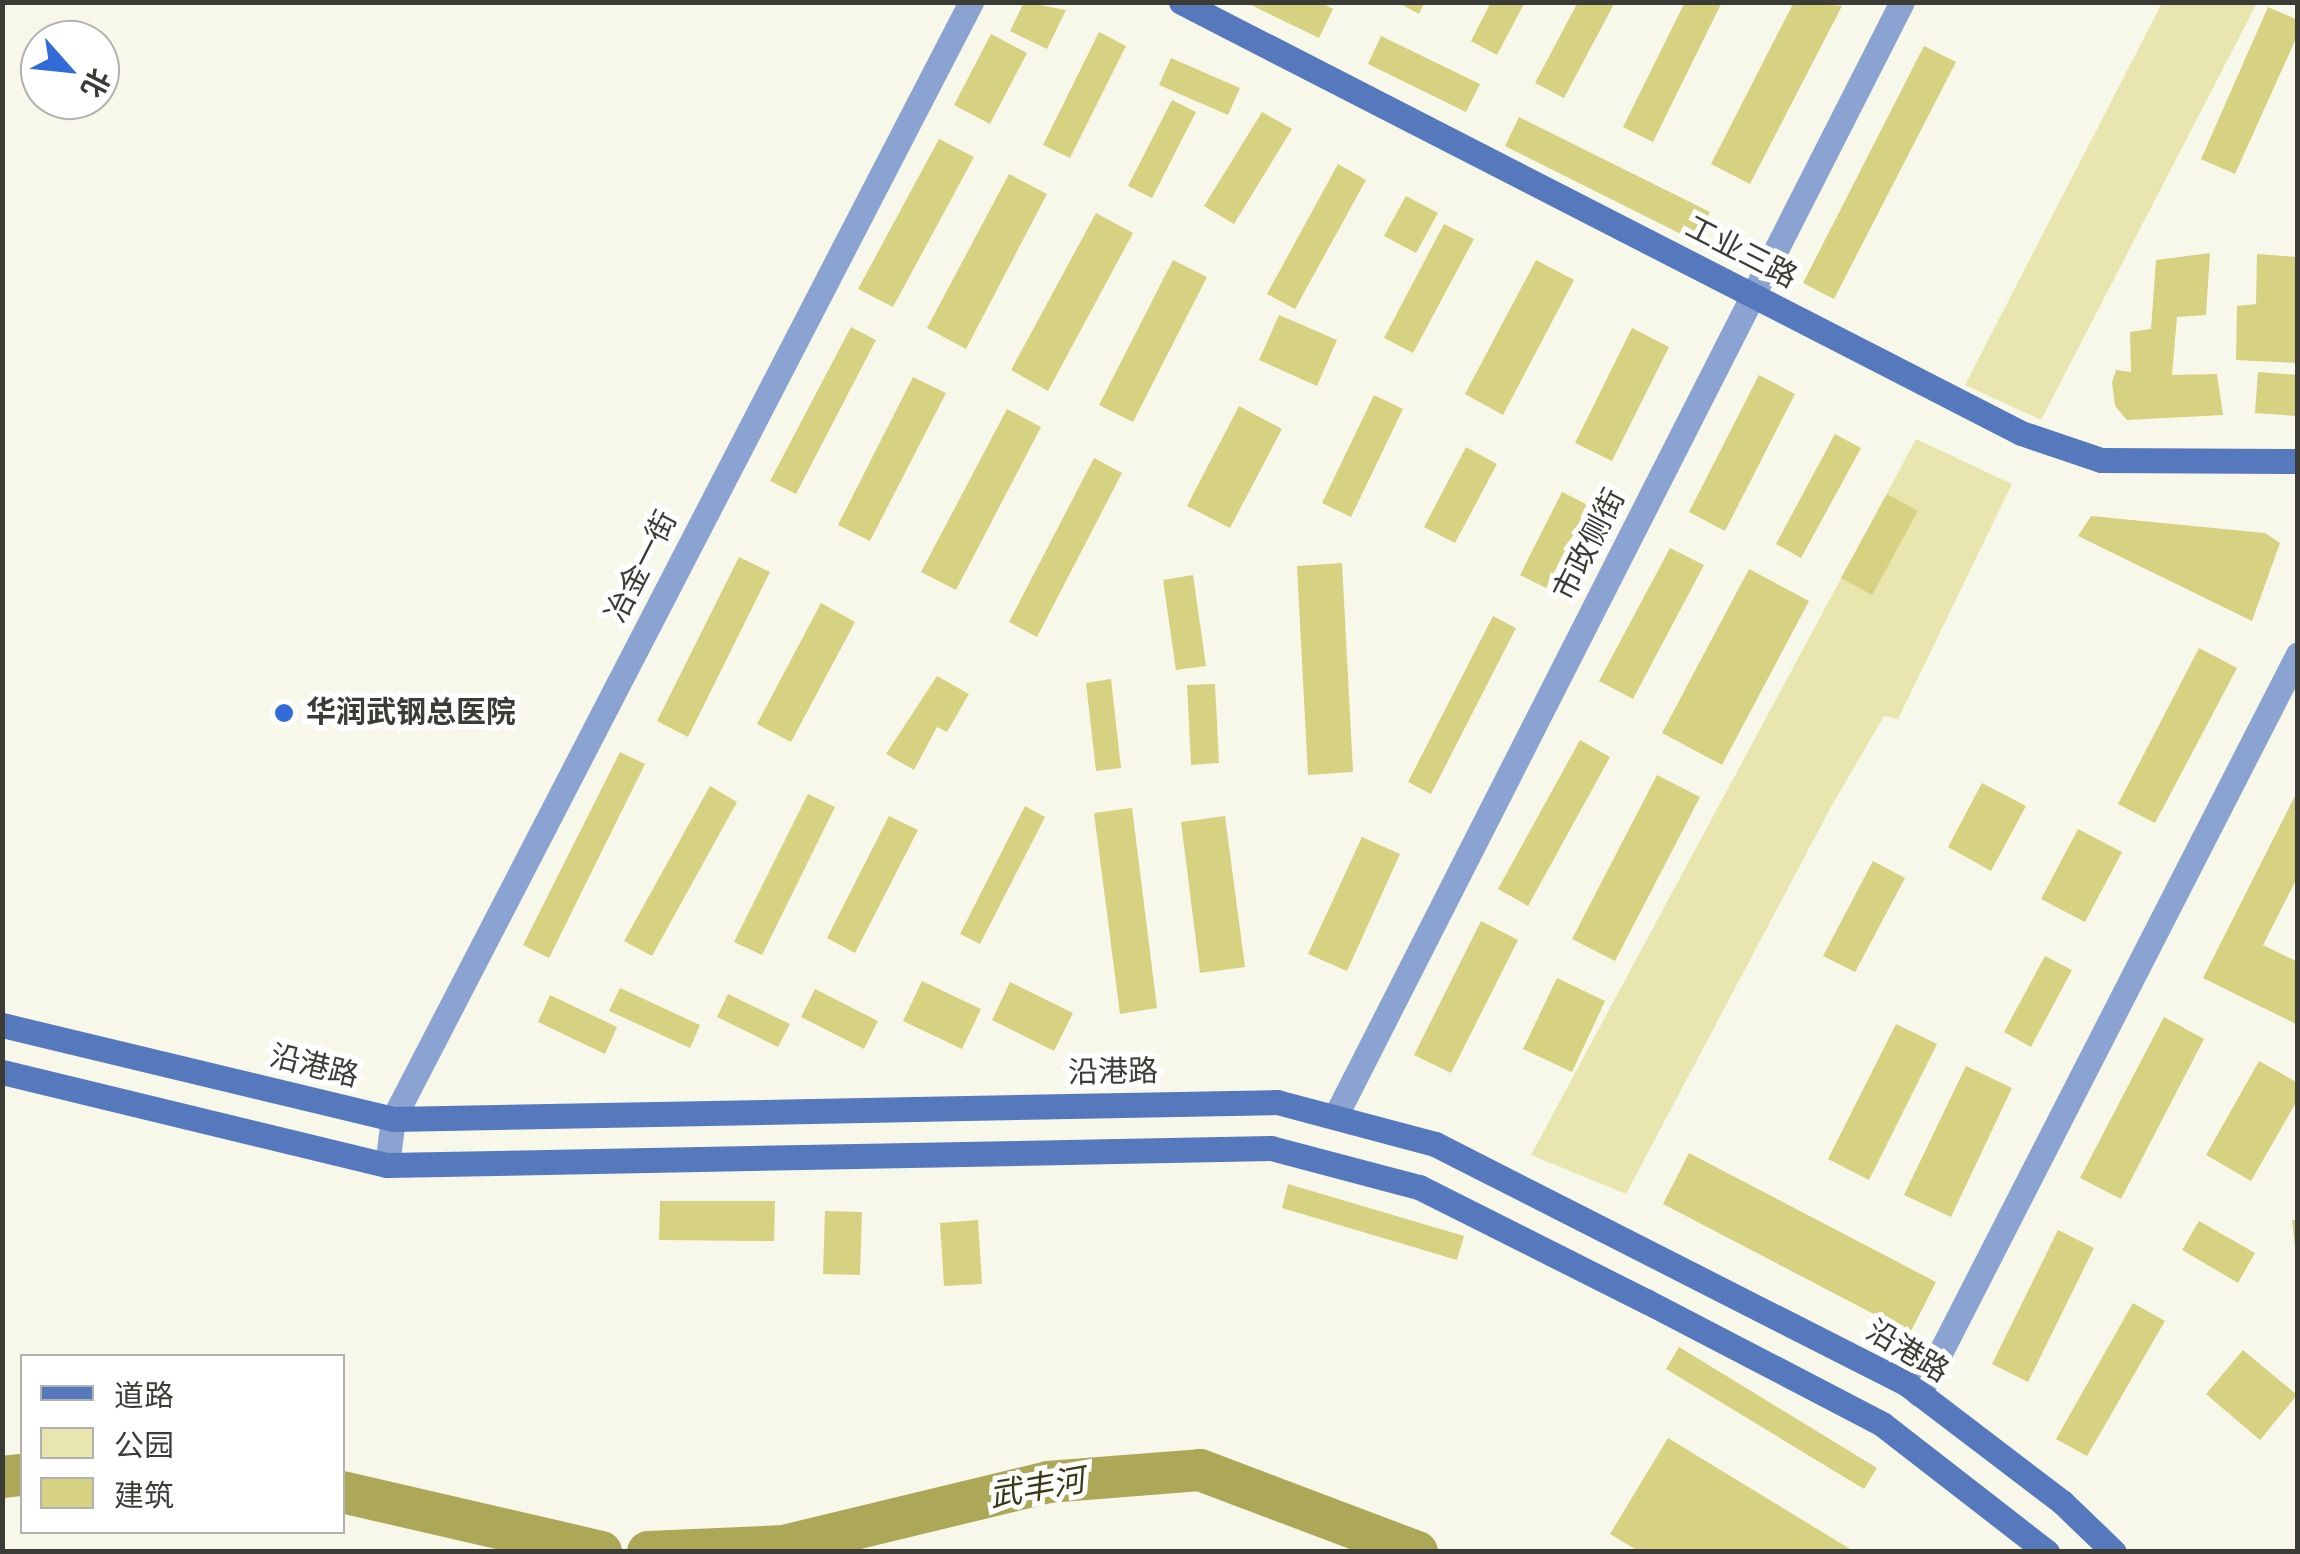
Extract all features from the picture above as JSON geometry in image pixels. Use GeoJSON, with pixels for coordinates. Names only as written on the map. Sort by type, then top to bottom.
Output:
{"type":"FeatureCollection","features":[{"type":"Feature","properties":{"kind":"main road","name":"工业三路"},"geometry":{"type":"LineString","coordinates":[[1181,2],[2021,433],[2101,460],[2298,461]]}},
{"type":"Feature","properties":{"kind":"main road","name":"沿港路"},"geometry":{"type":"LineString","coordinates":[[2,1025],[393,1119],[1277,1102],[1435,1144],[1920,1394],[2062,1502],[2114,1552]]}},
{"type":"Feature","properties":{"kind":"main road"},"geometry":{"type":"LineString","coordinates":[[2,1072],[388,1165],[1272,1148],[1418,1188],[1882,1424],[2047,1552]]}},
{"type":"Feature","properties":{"kind":"main road"},"geometry":{"type":"LineString","coordinates":[[1030,1154],[1031,1107]]}},
{"type":"Feature","properties":{"kind":"street","name":"冶金一街"},"geometry":{"type":"LineString","coordinates":[[388,1165],[393,1119],[971,2]]}},
{"type":"Feature","properties":{"kind":"street","name":"市政侧街"},"geometry":{"type":"LineString","coordinates":[[1335,1118],[1902,2]]}},
{"type":"Feature","properties":{"kind":"street"},"geometry":{"type":"LineString","coordinates":[[1920,1394],[2298,654]]}},
{"type":"Feature","properties":{"kind":"green space"},"geometry":{"type":"Polygon","coordinates":[[[2162,3],[2257,3],[2041,420],[1965,385],[2162,3]]]}},
{"type":"Feature","properties":{"kind":"green space"},"geometry":{"type":"Polygon","coordinates":[[[1916,439],[2012,484],[1898,719],[1884,716],[1831,807],[1626,1194],[1531,1155],[1916,439]]]}},
{"type":"Feature","properties":{"kind":"building"},"geometry":{"type":"Polygon","coordinates":[[[1024,2],[1066,10],[1047,49],[1010,31],[1024,2]]]}},
{"type":"Feature","properties":{"kind":"building"},"geometry":{"type":"Polygon","coordinates":[[[1245,2],[1320,2],[1333,9],[1319,38],[1245,2]]]}},
{"type":"Feature","properties":{"kind":"building"},"geometry":{"type":"Polygon","coordinates":[[[1397,2],[1425,2],[1419,14],[1397,2]]]}},
{"type":"Feature","properties":{"kind":"building"},"geometry":{"type":"Polygon","coordinates":[[[1491,2],[1525,2],[1497,55],[1471,41],[1491,2]]]}},
{"type":"Feature","properties":{"kind":"building"},"geometry":{"type":"Polygon","coordinates":[[[1578,2],[1615,2],[1564,98],[1535,83],[1578,2]]]}},
{"type":"Feature","properties":{"kind":"building"},"geometry":{"type":"Polygon","coordinates":[[[1685,2],[1722,2],[1653,142],[1623,127],[1685,2]]]}},
{"type":"Feature","properties":{"kind":"building"},"geometry":{"type":"Polygon","coordinates":[[[1794,2],[1842,6],[1750,184],[1711,164],[1794,2]]]}},
{"type":"Feature","properties":{"kind":"building"},"geometry":{"type":"Polygon","coordinates":[[[2268,7],[2298,20],[2298,34],[2235,174],[2201,159],[2268,7]]]}},
{"type":"Feature","properties":{"kind":"building"},"geometry":{"type":"Polygon","coordinates":[[[1099,32],[1126,46],[1070,158],[1043,145],[1099,32]]]}},
{"type":"Feature","properties":{"kind":"building"},"geometry":{"type":"Polygon","coordinates":[[[991,34],[1027,53],[990,124],[954,105],[991,34]]]}},
{"type":"Feature","properties":{"kind":"building"},"geometry":{"type":"Polygon","coordinates":[[[1381,36],[1480,84],[1466,112],[1368,64],[1381,36]]]}},
{"type":"Feature","properties":{"kind":"building"},"geometry":{"type":"Polygon","coordinates":[[[1924,46],[1956,62],[1834,299],[1803,283],[1924,46]]]}},
{"type":"Feature","properties":{"kind":"building"},"geometry":{"type":"Polygon","coordinates":[[[1171,58],[1240,88],[1228,115],[1159,85],[1171,58]]]}},
{"type":"Feature","properties":{"kind":"building"},"geometry":{"type":"Polygon","coordinates":[[[1172,100],[1196,112],[1152,198],[1128,186],[1172,100]]]}},
{"type":"Feature","properties":{"kind":"building"},"geometry":{"type":"Polygon","coordinates":[[[1262,112],[1292,129],[1234,224],[1204,206],[1262,112]]]}},
{"type":"Feature","properties":{"kind":"building"},"geometry":{"type":"Polygon","coordinates":[[[1519,117],[1710,212],[1695,241],[1505,146],[1519,117]]]}},
{"type":"Feature","properties":{"kind":"building"},"geometry":{"type":"Polygon","coordinates":[[[939,139],[974,157],[893,307],[858,289],[939,139]]]}},
{"type":"Feature","properties":{"kind":"building"},"geometry":{"type":"Polygon","coordinates":[[[1338,164],[1366,180],[1295,309],[1267,294],[1338,164]]]}},
{"type":"Feature","properties":{"kind":"building"},"geometry":{"type":"Polygon","coordinates":[[[1009,174],[1047,194],[966,349],[927,328],[1009,174]]]}},
{"type":"Feature","properties":{"kind":"building"},"geometry":{"type":"Polygon","coordinates":[[[1406,196],[1438,213],[1416,253],[1384,236],[1406,196]]]}},
{"type":"Feature","properties":{"kind":"building"},"geometry":{"type":"Polygon","coordinates":[[[1096,213],[1133,233],[1048,391],[1011,370],[1096,213]]]}},
{"type":"Feature","properties":{"kind":"building"},"geometry":{"type":"Polygon","coordinates":[[[1444,224],[1474,239],[1413,353],[1384,338],[1444,224]]]}},
{"type":"Feature","properties":{"kind":"building"},"geometry":{"type":"Polygon","coordinates":[[[2210,253],[2206,315],[2177,317],[2172,375],[2217,374],[2223,415],[2127,420],[2115,406],[2112,382],[2116,370],[2131,372],[2130,332],[2151,329],[2156,260],[2210,253]]]}},
{"type":"Feature","properties":{"kind":"building"},"geometry":{"type":"Polygon","coordinates":[[[2257,254],[2298,257],[2298,363],[2236,360],[2237,306],[2256,304],[2257,254]]]}},
{"type":"Feature","properties":{"kind":"building"},"geometry":{"type":"Polygon","coordinates":[[[1173,260],[1207,277],[1133,422],[1099,405],[1173,260]]]}},
{"type":"Feature","properties":{"kind":"building"},"geometry":{"type":"Polygon","coordinates":[[[1536,260],[1574,280],[1503,415],[1465,394],[1536,260]]]}},
{"type":"Feature","properties":{"kind":"building"},"geometry":{"type":"Polygon","coordinates":[[[1279,315],[1337,340],[1317,386],[1259,360],[1279,315]]]}},
{"type":"Feature","properties":{"kind":"building"},"geometry":{"type":"Polygon","coordinates":[[[851,327],[876,340],[796,494],[770,481],[851,327]]]}},
{"type":"Feature","properties":{"kind":"building"},"geometry":{"type":"Polygon","coordinates":[[[1632,328],[1669,347],[1612,461],[1575,443],[1632,328]]]}},
{"type":"Feature","properties":{"kind":"building"},"geometry":{"type":"Polygon","coordinates":[[[2258,372],[2298,375],[2298,416],[2255,413],[2258,372]]]}},
{"type":"Feature","properties":{"kind":"building"},"geometry":{"type":"Polygon","coordinates":[[[1759,375],[1795,394],[1725,531],[1689,512],[1759,375]]]}},
{"type":"Feature","properties":{"kind":"building"},"geometry":{"type":"Polygon","coordinates":[[[913,377],[946,393],[870,541],[838,525],[913,377]]]}},
{"type":"Feature","properties":{"kind":"building"},"geometry":{"type":"Polygon","coordinates":[[[1374,395],[1403,409],[1351,517],[1322,503],[1374,395]]]}},
{"type":"Feature","properties":{"kind":"building"},"geometry":{"type":"Polygon","coordinates":[[[1239,406],[1282,429],[1230,528],[1187,506],[1239,406]]]}},
{"type":"Feature","properties":{"kind":"building"},"geometry":{"type":"Polygon","coordinates":[[[1007,409],[1041,427],[956,590],[921,572],[1007,409]]]}},
{"type":"Feature","properties":{"kind":"building"},"geometry":{"type":"Polygon","coordinates":[[[1835,434],[1861,448],[1801,558],[1776,544],[1835,434]]]}},
{"type":"Feature","properties":{"kind":"building"},"geometry":{"type":"Polygon","coordinates":[[[1466,447],[1497,464],[1455,543],[1424,527],[1466,447]]]}},
{"type":"Feature","properties":{"kind":"building"},"geometry":{"type":"Polygon","coordinates":[[[1094,458],[1122,473],[1037,637],[1009,622],[1094,458]]]}},
{"type":"Feature","properties":{"kind":"building"},"geometry":{"type":"Polygon","coordinates":[[[1562,492],[1588,505],[1546,588],[1520,575],[1562,492]]]}},
{"type":"Feature","properties":{"kind":"building"},"geometry":{"type":"Polygon","coordinates":[[[1887,494],[1918,511],[1872,595],[1841,578],[1887,494]]]}},
{"type":"Feature","properties":{"kind":"building"},"geometry":{"type":"Polygon","coordinates":[[[2091,516],[2265,533],[2280,543],[2252,621],[2078,536],[2091,516]]]}},
{"type":"Feature","properties":{"kind":"building"},"geometry":{"type":"Polygon","coordinates":[[[1670,548],[1704,565],[1633,699],[1599,681],[1670,548]]]}},
{"type":"Feature","properties":{"kind":"building"},"geometry":{"type":"Polygon","coordinates":[[[739,557],[770,572],[688,737],[657,721],[739,557]]]}},
{"type":"Feature","properties":{"kind":"building"},"geometry":{"type":"Polygon","coordinates":[[[1342,563],[1353,772],[1308,775],[1297,566],[1342,563]]]}},
{"type":"Feature","properties":{"kind":"building"},"geometry":{"type":"Polygon","coordinates":[[[1749,569],[1809,601],[1722,765],[1662,733],[1749,569]]]}},
{"type":"Feature","properties":{"kind":"building"},"geometry":{"type":"Polygon","coordinates":[[[1193,575],[1206,666],[1176,670],[1163,580],[1193,575]]]}},
{"type":"Feature","properties":{"kind":"building"},"geometry":{"type":"Polygon","coordinates":[[[821,603],[855,622],[791,742],[757,724],[821,603]]]}},
{"type":"Feature","properties":{"kind":"building"},"geometry":{"type":"Polygon","coordinates":[[[1493,616],[1516,628],[1431,794],[1408,782],[1493,616]]]}},
{"type":"Feature","properties":{"kind":"building"},"geometry":{"type":"Polygon","coordinates":[[[2199,648],[2237,668],[2155,823],[2118,804],[2199,648]]]}},
{"type":"Feature","properties":{"kind":"building"},"geometry":{"type":"Polygon","coordinates":[[[937,676],[969,694],[947,732],[937,727],[914,770],[886,754],[937,676]]]}},
{"type":"Feature","properties":{"kind":"building"},"geometry":{"type":"Polygon","coordinates":[[[1111,679],[1121,768],[1096,771],[1086,683],[1111,679]]]}},
{"type":"Feature","properties":{"kind":"building"},"geometry":{"type":"Polygon","coordinates":[[[1215,684],[1219,763],[1191,765],[1187,685],[1215,684]]]}},
{"type":"Feature","properties":{"kind":"building"},"geometry":{"type":"Polygon","coordinates":[[[1580,740],[1610,757],[1528,906],[1498,889],[1580,740]]]}},
{"type":"Feature","properties":{"kind":"building"},"geometry":{"type":"Polygon","coordinates":[[[620,752],[645,764],[549,958],[523,945],[620,752]]]}},
{"type":"Feature","properties":{"kind":"building"},"geometry":{"type":"Polygon","coordinates":[[[1657,775],[1700,797],[1615,961],[1572,939],[1657,775]]]}},
{"type":"Feature","properties":{"kind":"building"},"geometry":{"type":"Polygon","coordinates":[[[1982,783],[2026,806],[1991,871],[1948,847],[1982,783]]]}},
{"type":"Feature","properties":{"kind":"building"},"geometry":{"type":"Polygon","coordinates":[[[710,786],[737,802],[652,956],[624,941],[710,786]]]}},
{"type":"Feature","properties":{"kind":"building"},"geometry":{"type":"Polygon","coordinates":[[[2298,790],[2298,876],[2263,945],[2298,962],[2298,1025],[2203,978],[2298,790]]]}},
{"type":"Feature","properties":{"kind":"building"},"geometry":{"type":"Polygon","coordinates":[[[808,794],[835,807],[762,955],[734,942],[808,794]]]}},
{"type":"Feature","properties":{"kind":"building"},"geometry":{"type":"Polygon","coordinates":[[[1025,806],[1045,817],[980,944],[960,934],[1025,806]]]}},
{"type":"Feature","properties":{"kind":"building"},"geometry":{"type":"Polygon","coordinates":[[[1132,808],[1157,1008],[1120,1014],[1094,813],[1132,808]]]}},
{"type":"Feature","properties":{"kind":"building"},"geometry":{"type":"Polygon","coordinates":[[[889,816],[918,830],[855,953],[827,938],[889,816]]]}},
{"type":"Feature","properties":{"kind":"building"},"geometry":{"type":"Polygon","coordinates":[[[1225,816],[1245,967],[1200,973],[1181,822],[1225,816]]]}},
{"type":"Feature","properties":{"kind":"building"},"geometry":{"type":"Polygon","coordinates":[[[2078,829],[2122,852],[2085,922],[2041,899],[2078,829]]]}},
{"type":"Feature","properties":{"kind":"building"},"geometry":{"type":"Polygon","coordinates":[[[1362,837],[1400,854],[1347,971],[1308,954],[1362,837]]]}},
{"type":"Feature","properties":{"kind":"building"},"geometry":{"type":"Polygon","coordinates":[[[1873,861],[1905,878],[1855,972],[1823,956],[1873,861]]]}},
{"type":"Feature","properties":{"kind":"building"},"geometry":{"type":"Polygon","coordinates":[[[1481,921],[1518,940],[1451,1073],[1414,1055],[1481,921]]]}},
{"type":"Feature","properties":{"kind":"building"},"geometry":{"type":"Polygon","coordinates":[[[2045,956],[2072,970],[2031,1047],[2004,1032],[2045,956]]]}},
{"type":"Feature","properties":{"kind":"building"},"geometry":{"type":"Polygon","coordinates":[[[1557,978],[1605,1001],[1572,1072],[1523,1049],[1557,978]]]}},
{"type":"Feature","properties":{"kind":"building"},"geometry":{"type":"Polygon","coordinates":[[[922,981],[981,1009],[962,1049],[903,1021],[922,981]]]}},
{"type":"Feature","properties":{"kind":"building"},"geometry":{"type":"Polygon","coordinates":[[[1010,982],[1073,1013],[1054,1051],[992,1020],[1010,982]]]}},
{"type":"Feature","properties":{"kind":"building"},"geometry":{"type":"Polygon","coordinates":[[[620,988],[700,1025],[690,1048],[609,1011],[620,988]]]}},
{"type":"Feature","properties":{"kind":"building"},"geometry":{"type":"Polygon","coordinates":[[[815,989],[878,1021],[864,1049],[801,1017],[815,989]]]}},
{"type":"Feature","properties":{"kind":"building"},"geometry":{"type":"Polygon","coordinates":[[[728,994],[790,1024],[778,1047],[717,1017],[728,994]]]}},
{"type":"Feature","properties":{"kind":"building"},"geometry":{"type":"Polygon","coordinates":[[[550,995],[617,1027],[605,1054],[538,1022],[550,995]]]}},
{"type":"Feature","properties":{"kind":"building"},"geometry":{"type":"Polygon","coordinates":[[[2164,1017],[2204,1039],[2121,1199],[2080,1178],[2164,1017]]]}},
{"type":"Feature","properties":{"kind":"building"},"geometry":{"type":"Polygon","coordinates":[[[1896,1024],[1937,1044],[1869,1180],[1828,1159],[1896,1024]]]}},
{"type":"Feature","properties":{"kind":"building"},"geometry":{"type":"Polygon","coordinates":[[[2259,1061],[2298,1083],[2298,1099],[2251,1181],[2206,1155],[2259,1061]]]}},
{"type":"Feature","properties":{"kind":"building"},"geometry":{"type":"Polygon","coordinates":[[[1966,1066],[2012,1088],[1951,1217],[1904,1195],[1966,1066]]]}},
{"type":"Feature","properties":{"kind":"building"},"geometry":{"type":"Polygon","coordinates":[[[1689,1153],[1936,1282],[1910,1333],[1663,1204],[1689,1153]]]}},
{"type":"Feature","properties":{"kind":"building"},"geometry":{"type":"Polygon","coordinates":[[[1288,1184],[1464,1236],[1457,1260],[1282,1208],[1288,1184]]]}},
{"type":"Feature","properties":{"kind":"building"},"geometry":{"type":"Polygon","coordinates":[[[660,1201],[775,1201],[774,1241],[659,1240],[660,1201]]]}},
{"type":"Feature","properties":{"kind":"building"},"geometry":{"type":"Polygon","coordinates":[[[825,1211],[862,1212],[860,1275],[823,1274],[825,1211]]]}},
{"type":"Feature","properties":{"kind":"building"},"geometry":{"type":"Polygon","coordinates":[[[978,1220],[982,1284],[944,1286],[940,1223],[978,1220]]]}},
{"type":"Feature","properties":{"kind":"building"},"geometry":{"type":"Polygon","coordinates":[[[2292,1220],[2298,1220],[2298,1247],[2295,1247],[2292,1220]]]}},
{"type":"Feature","properties":{"kind":"building"},"geometry":{"type":"Polygon","coordinates":[[[2199,1221],[2255,1253],[2238,1283],[2182,1250],[2199,1221]]]}},
{"type":"Feature","properties":{"kind":"building"},"geometry":{"type":"Polygon","coordinates":[[[2058,1230],[2094,1248],[2028,1382],[1992,1364],[2058,1230]]]}},
{"type":"Feature","properties":{"kind":"building"},"geometry":{"type":"Polygon","coordinates":[[[2133,1303],[2165,1321],[2087,1456],[2056,1439],[2133,1303]]]}},
{"type":"Feature","properties":{"kind":"building"},"geometry":{"type":"Polygon","coordinates":[[[1679,1347],[1877,1468],[1864,1489],[1666,1369],[1679,1347]]]}},
{"type":"Feature","properties":{"kind":"building"},"geometry":{"type":"Polygon","coordinates":[[[2243,1350],[2297,1395],[2260,1440],[2206,1394],[2243,1350]]]}},
{"type":"Feature","properties":{"kind":"building"},"geometry":{"type":"Polygon","coordinates":[[[1668,1438],[1855,1552],[1640,1552],[1610,1534],[1668,1438]]]}},
{"type":"Feature","properties":{"kind":"waterway","name":"武丰河"},"geometry":{"type":"LineString","coordinates":[[648,1552],[784,1546],[1048,1482],[1200,1470],[1417,1552]]}},
{"type":"Feature","properties":{"kind":"waterway","name":"武丰河"},"geometry":{"type":"LineString","coordinates":[[2,1477],[20,1475]]}},
{"type":"Feature","properties":{"kind":"waterway","name":"武丰河"},"geometry":{"type":"LineString","coordinates":[[345,1493],[601,1552]]}},
{"type":"Feature","properties":{"kind":"place","name":"华润武钢总医院"},"geometry":{"type":"Point","coordinates":[284,713]}}]}
